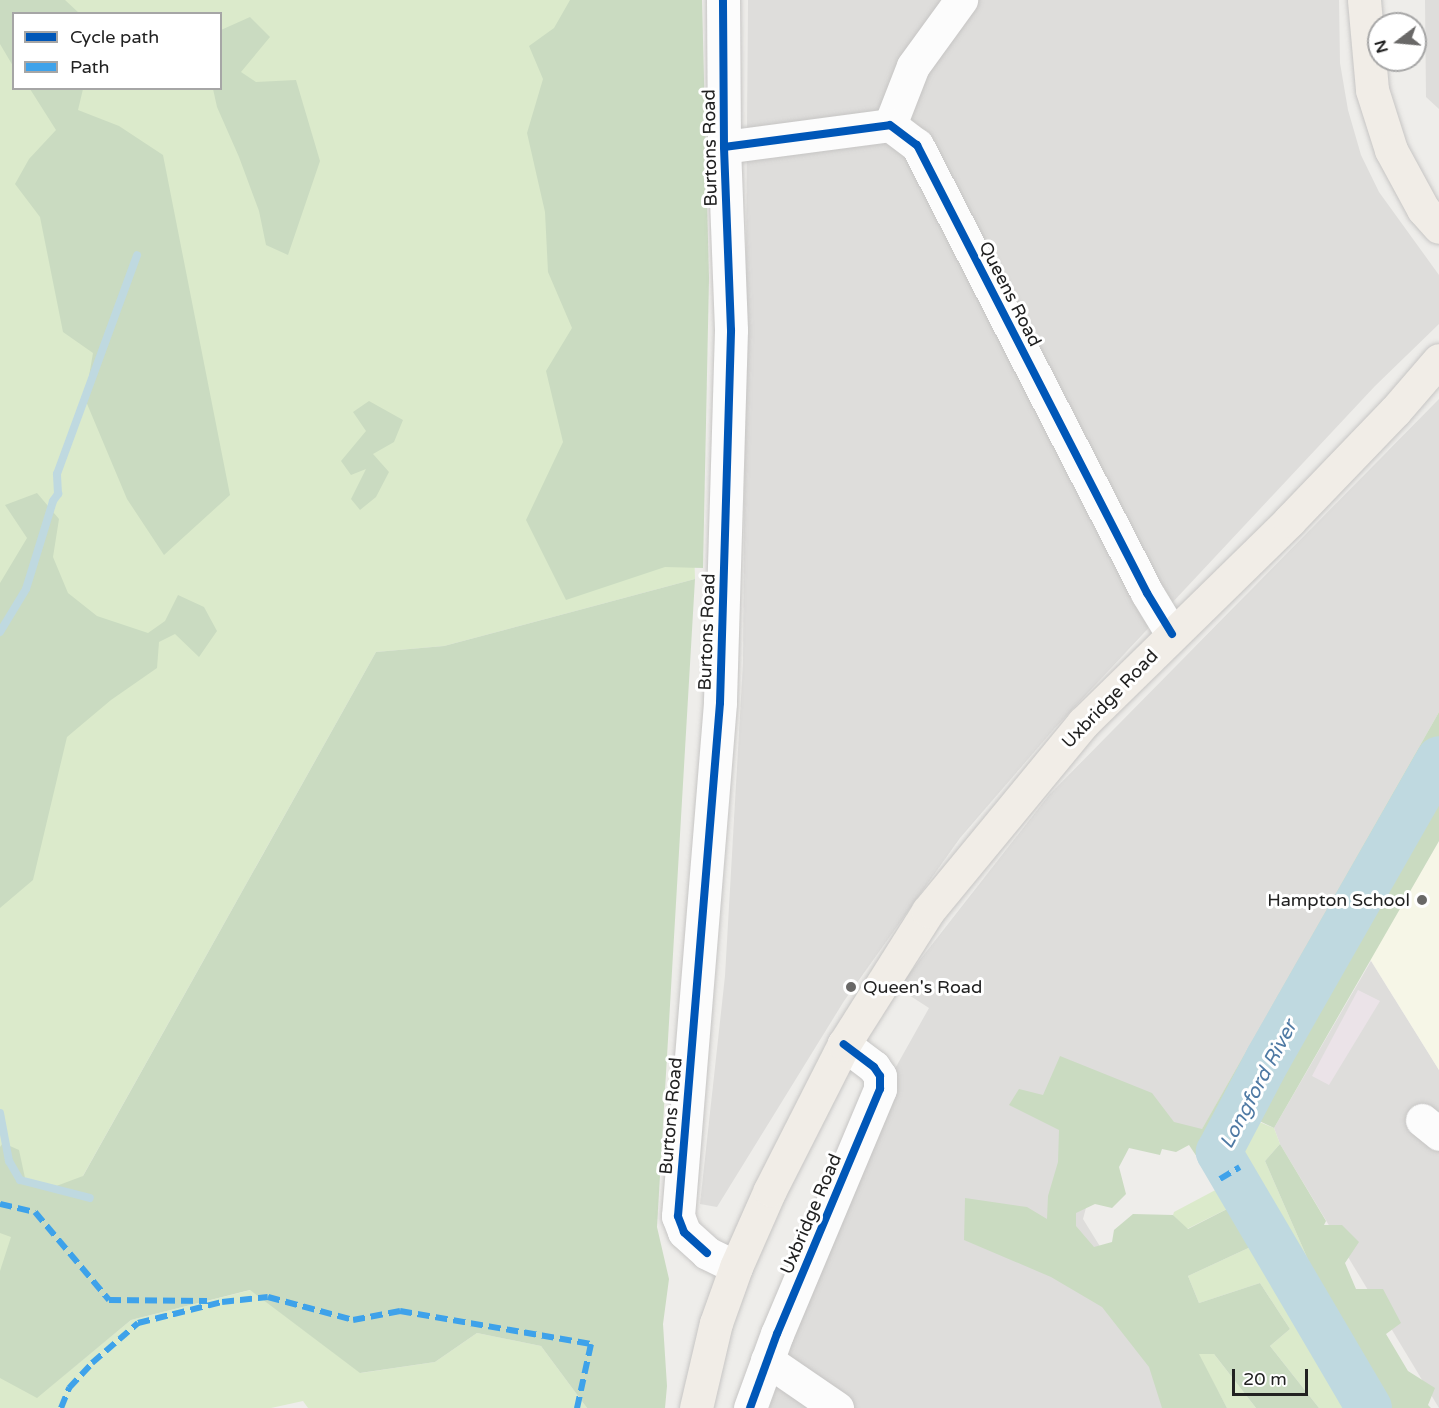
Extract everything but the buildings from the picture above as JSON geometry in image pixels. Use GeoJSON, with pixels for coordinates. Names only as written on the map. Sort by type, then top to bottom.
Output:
{"type":"FeatureCollection","features":[{"type":"Feature","properties":{"kind":"main road"},"geometry":{"type":"LineString","coordinates":[[1364,0],[1372,90],[1388,140],[1423,208],[1439,227]]}},
{"type":"Feature","properties":{"kind":"main road","name":"Uxbridge Road"},"geometry":{"type":"LineString","coordinates":[[696,1408],[716,1323],[736,1267],[775,1180],[844,1044],[928,911],[1083,723],[1298,512],[1395,411],[1439,360]]}},
{"type":"Feature","properties":{"kind":"street","name":"Burtons Road"},"geometry":{"type":"LineString","coordinates":[[723,0],[724,147],[731,330],[720,703],[678,1216],[684,1232],[707,1253],[736,1267]]}},
{"type":"Feature","properties":{"kind":"street"},"geometry":{"type":"LineString","coordinates":[[724,147],[890,125],[913,66],[961,0]]}},
{"type":"Feature","properties":{"kind":"street","name":"Queens Road"},"geometry":{"type":"LineString","coordinates":[[890,125],[917,145],[1147,593],[1172,634]]}},
{"type":"Feature","properties":{"kind":"street","name":"Uxbridge Road"},"geometry":{"type":"LineString","coordinates":[[750,1408],[767,1360],[880,1089],[880,1076],[874,1067],[844,1044]]}},
{"type":"Feature","properties":{"kind":"street"},"geometry":{"type":"LineString","coordinates":[[767,1360],[837,1408]]}},
{"type":"Feature","properties":{"kind":"shaded area"},"geometry":{"type":"Polygon","coordinates":[[[748,0],[1339,0],[1340,63],[1348,110],[1361,155],[1379,192],[1439,275],[1439,324],[1375,386],[1054,729],[960,838],[844,1001],[717,1207],[700,1204],[725,976],[743,663],[748,0]]]}},
{"type":"Feature","properties":{"kind":"shaded area"},"geometry":{"type":"Polygon","coordinates":[[[1425,0],[1439,0],[1439,109],[1426,97],[1427,12],[1425,12],[1425,0]]]}},
{"type":"Feature","properties":{"kind":"shaded area"},"geometry":{"type":"Polygon","coordinates":[[[1439,399],[1439,712],[1196,1140],[1115,1098],[1083,1219],[1200,1408],[769,1408],[878,1099],[929,1008],[898,988],[1049,795],[1439,399]]]}},
{"type":"Feature","properties":{"kind":"shaded area","name":"Hampton School"},"geometry":{"type":"Polygon","coordinates":[[[1439,841],[1439,1070],[1370,959],[1439,841]]]}},
{"type":"Feature","properties":{"kind":"shaded area"},"geometry":{"type":"Polygon","coordinates":[[[1371,961],[1439,1070],[1439,1408],[1280,1144],[1274,1128],[1371,961]]]}},
{"type":"Feature","properties":{"kind":"shaded area"},"geometry":{"type":"Polygon","coordinates":[[[1358,990],[1380,1001],[1329,1085],[1312,1076],[1358,990]]]}},
{"type":"Feature","properties":{"kind":"green space"},"geometry":{"type":"Polygon","coordinates":[[[0,0],[679,0],[695,579],[444,646],[376,652],[65,1208],[47,1389],[131,1320],[251,1290],[361,1373],[435,1362],[477,1333],[541,1346],[587,1408],[308,1408],[303,1401],[271,1408],[0,1408],[0,0]]]}},
{"type":"Feature","properties":{"kind":"green space"},"geometry":{"type":"Polygon","coordinates":[[[0,0],[65,0],[78,12],[12,12],[12,64],[0,44],[0,0]]]}},
{"type":"Feature","properties":{"kind":"green space"},"geometry":{"type":"Polygon","coordinates":[[[570,0],[702,0],[709,278],[703,568],[665,567],[566,600],[526,520],[563,442],[546,371],[572,328],[548,272],[545,212],[527,133],[543,79],[529,46],[554,28],[570,0]]]}},
{"type":"Feature","properties":{"kind":"green space"},"geometry":{"type":"Polygon","coordinates":[[[250,17],[270,37],[241,72],[256,82],[296,80],[320,161],[288,255],[266,245],[259,211],[217,107],[213,90],[222,90],[222,30],[250,17]]]}},
{"type":"Feature","properties":{"kind":"green space"},"geometry":{"type":"Polygon","coordinates":[[[31,90],[83,90],[78,110],[119,126],[163,155],[230,495],[164,555],[127,499],[85,399],[93,353],[63,332],[40,217],[15,184],[29,159],[56,130],[31,90]]]}},
{"type":"Feature","properties":{"kind":"green space"},"geometry":{"type":"Polygon","coordinates":[[[369,401],[403,420],[394,442],[373,454],[389,472],[376,497],[360,510],[351,499],[366,469],[351,475],[341,461],[366,431],[353,412],[369,401]]]}},
{"type":"Feature","properties":{"kind":"green space"},"geometry":{"type":"Polygon","coordinates":[[[37,493],[59,519],[53,557],[68,593],[97,616],[148,633],[165,621],[178,595],[204,607],[217,631],[199,657],[175,634],[159,642],[157,668],[111,700],[67,737],[33,880],[0,908],[0,583],[27,538],[5,505],[37,493]]]}},
{"type":"Feature","properties":{"kind":"green space"},"geometry":{"type":"Polygon","coordinates":[[[695,579],[657,1227],[669,1279],[663,1324],[667,1386],[665,1408],[587,1408],[541,1346],[477,1333],[435,1362],[360,1373],[250,1290],[131,1320],[37,1398],[0,1378],[0,1271],[11,1237],[0,1233],[0,1147],[3,1143],[19,1150],[25,1178],[51,1188],[83,1176],[376,652],[444,646],[695,579]]]}},
{"type":"Feature","properties":{"kind":"green space"},"geometry":{"type":"Polygon","coordinates":[[[1439,712],[1439,841],[1274,1128],[1232,1108],[1212,1157],[1201,1163],[1189,1145],[1176,1152],[1162,1149],[1160,1155],[1129,1148],[1119,1167],[1126,1194],[1112,1208],[1095,1204],[1076,1213],[1076,1226],[1094,1247],[1112,1242],[1114,1230],[1133,1214],[1173,1215],[1188,1229],[1233,1206],[1257,1244],[1188,1276],[1199,1303],[1260,1283],[1290,1329],[1270,1346],[1319,1408],[1256,1408],[1214,1354],[1199,1354],[1227,1408],[1162,1408],[1149,1367],[1102,1307],[1051,1277],[964,1240],[965,1198],[1027,1207],[1047,1219],[1048,1196],[1058,1162],[1059,1130],[1009,1105],[1019,1089],[1043,1095],[1060,1056],[1152,1093],[1174,1122],[1202,1129],[1439,712]]]}},
{"type":"Feature","properties":{"kind":"green space"},"geometry":{"type":"Polygon","coordinates":[[[1245,1116],[1274,1128],[1280,1144],[1265,1161],[1333,1317],[1271,1213],[1229,1151],[1245,1116]]]}},
{"type":"Feature","properties":{"kind":"green space"},"geometry":{"type":"Polygon","coordinates":[[[1280,1144],[1326,1221],[1324,1225],[1342,1225],[1359,1242],[1345,1263],[1356,1289],[1383,1289],[1401,1323],[1386,1334],[1408,1371],[1435,1388],[1428,1405],[1431,1408],[1390,1408],[1333,1317],[1265,1161],[1280,1144]]]}},
{"type":"Feature","properties":{"kind":"green space"},"geometry":{"type":"Polygon","coordinates":[[[1223,1186],[1233,1206],[1187,1229],[1173,1215],[1174,1212],[1223,1186]]]}},
{"type":"Feature","properties":{"kind":"green space"},"geometry":{"type":"Polygon","coordinates":[[[1257,1244],[1269,1274],[1352,1408],[1319,1408],[1270,1346],[1290,1329],[1260,1283],[1199,1303],[1188,1276],[1257,1244]]]}},
{"type":"Feature","properties":{"kind":"green space"},"geometry":{"type":"Polygon","coordinates":[[[1198,1354],[1214,1354],[1256,1408],[1227,1408],[1198,1354]]]}},
{"type":"Feature","properties":{"kind":"waterway"},"geometry":{"type":"LineString","coordinates":[[0,632],[26,589],[53,501],[58,494],[57,474],[137,255]]}},
{"type":"Feature","properties":{"kind":"waterway","name":"Longford River"},"geometry":{"type":"LineString","coordinates":[[1369,1408],[1219,1152],[1268,1059],[1439,759]]}},
{"type":"Feature","properties":{"kind":"waterway"},"geometry":{"type":"LineString","coordinates":[[0,1113],[9,1161],[20,1180],[90,1198]]}},
{"type":"Feature","properties":{"kind":"marked path"},"geometry":{"type":"LineString","coordinates":[[1220,1179],[1240,1167]]}},
{"type":"Feature","properties":{"kind":"marked path"},"geometry":{"type":"LineString","coordinates":[[0,1204],[35,1212],[109,1300],[207,1301]]}},
{"type":"Feature","properties":{"kind":"marked path"},"geometry":{"type":"LineString","coordinates":[[61,1408],[69,1388],[92,1363],[138,1323],[222,1302],[268,1297],[353,1320],[400,1311],[591,1344],[577,1408]]}},
{"type":"Feature","properties":{"kind":"cycle path"},"geometry":{"type":"LineString","coordinates":[[707,1253],[684,1232],[678,1216],[720,703],[731,330],[724,147],[723,0]]}},
{"type":"Feature","properties":{"kind":"cycle path"},"geometry":{"type":"LineString","coordinates":[[724,147],[890,125],[917,145],[1147,593],[1172,634]]}},
{"type":"Feature","properties":{"kind":"cycle path"},"geometry":{"type":"LineString","coordinates":[[750,1408],[777,1334],[880,1089],[880,1076],[874,1067],[844,1044]]}},
{"type":"Feature","properties":{"kind":"place","name":"Hampton School"},"geometry":{"type":"Point","coordinates":[1422,900]}},
{"type":"Feature","properties":{"kind":"place","name":"Queen's Road"},"geometry":{"type":"Point","coordinates":[851,987]}}]}
